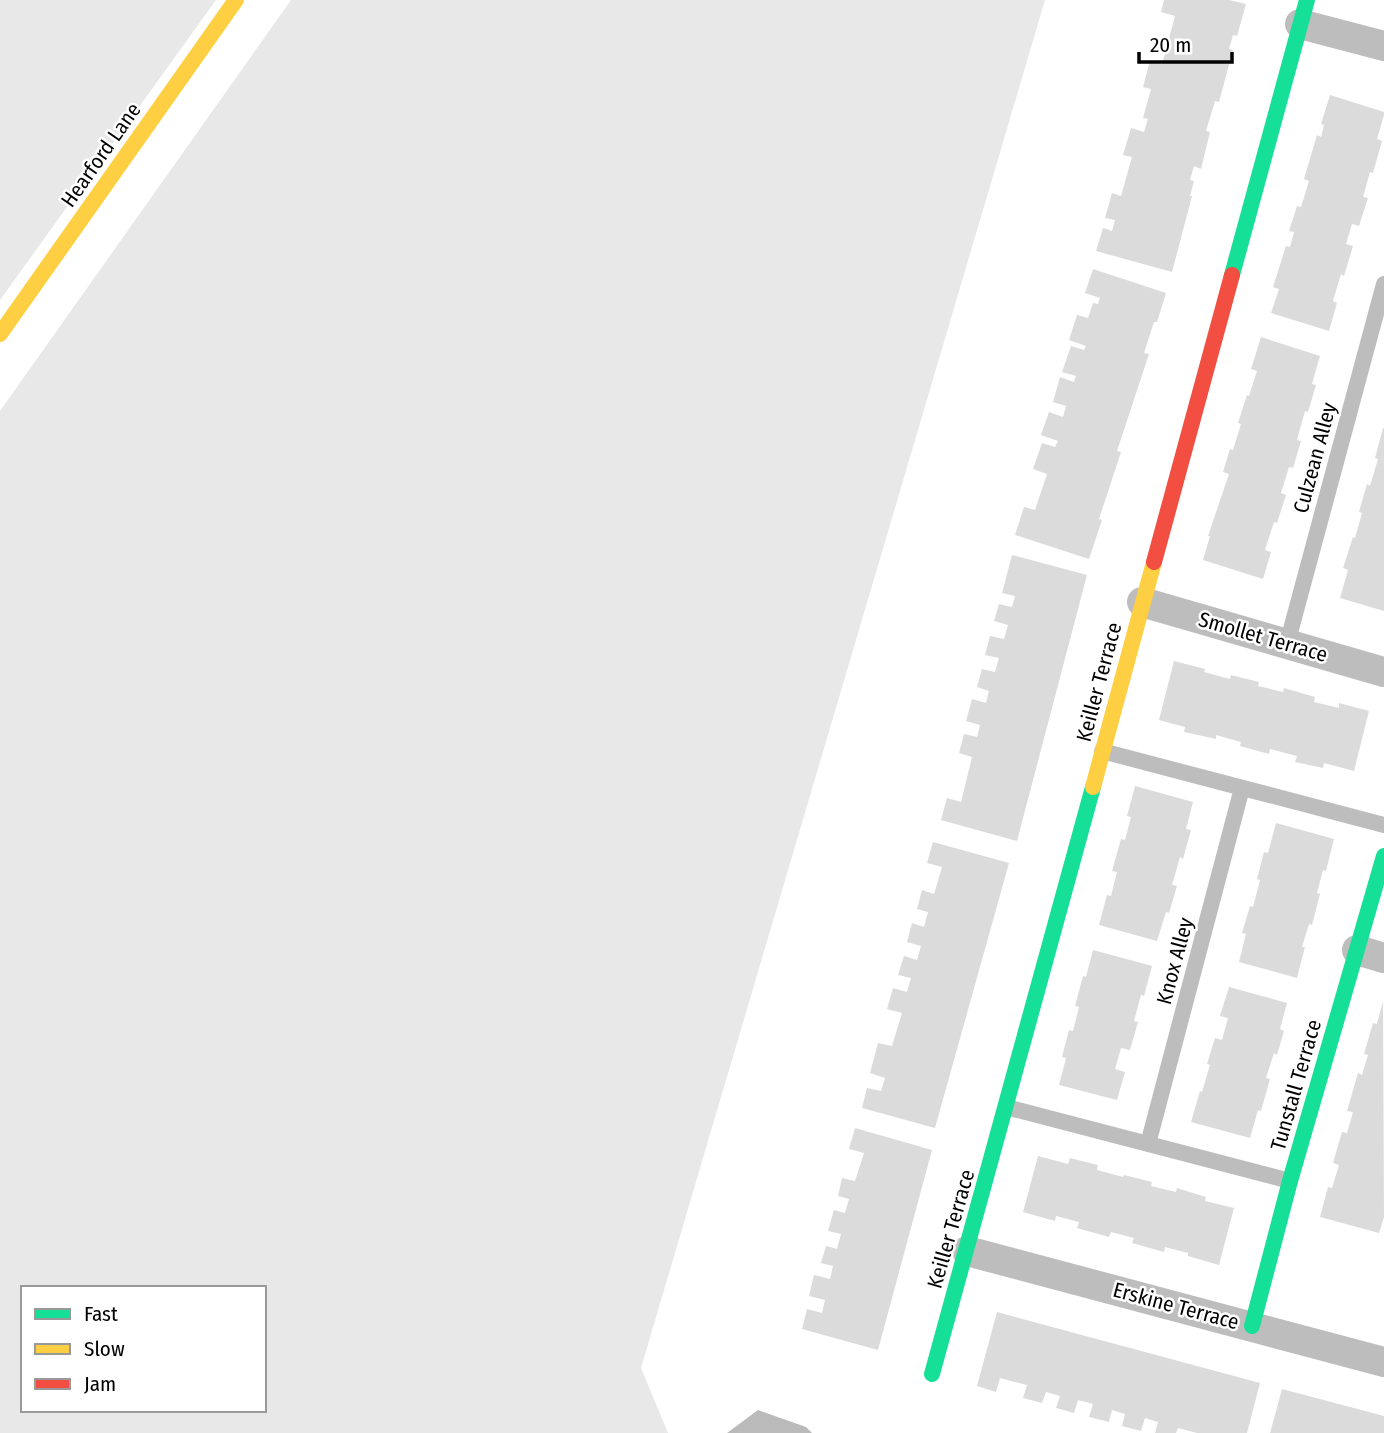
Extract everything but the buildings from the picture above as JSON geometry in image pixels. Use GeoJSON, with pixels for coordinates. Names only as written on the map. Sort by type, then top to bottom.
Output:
{"type":"FeatureCollection","features":[{"type":"Feature","properties":{"kind":"street","name":"Hearford Lane"},"geometry":{"type":"LineString","coordinates":[[0,334],[236,0]]}},
{"type":"Feature","properties":{"kind":"street"},"geometry":{"type":"LineString","coordinates":[[1303,12],[1384,46]]}},
{"type":"Feature","properties":{"kind":"street","name":"Keiller Terrace"},"geometry":{"type":"LineString","coordinates":[[932,1374],[1303,12]]}},
{"type":"Feature","properties":{"kind":"street","name":"Smollet Terrace"},"geometry":{"type":"LineString","coordinates":[[1142,603],[1384,672]]}},
{"type":"Feature","properties":{"kind":"street","name":"Tunstall Terrace"},"geometry":{"type":"LineString","coordinates":[[1252,1326],[1290,1181],[1370,954],[1384,856]]}},
{"type":"Feature","properties":{"kind":"street","name":"Erskine Terrace"},"geometry":{"type":"LineString","coordinates":[[967,1251],[1384,1362]]}},
{"type":"Feature","properties":{"kind":"lane","name":"Culzean Alley"},"geometry":{"type":"LineString","coordinates":[[1287,644],[1384,284]]}},
{"type":"Feature","properties":{"kind":"lane"},"geometry":{"type":"LineString","coordinates":[[1102,751],[1384,825]]}},
{"type":"Feature","properties":{"kind":"lane","name":"Knox Alley"},"geometry":{"type":"LineString","coordinates":[[1148,1144],[1242,788]]}},
{"type":"Feature","properties":{"kind":"lane"},"geometry":{"type":"LineString","coordinates":[[1006,1107],[1290,1181]]}},
{"type":"Feature","properties":{"kind":"shaded area"},"geometry":{"type":"Polygon","coordinates":[[[0,0],[216,0],[0,300],[0,0]]]}},
{"type":"Feature","properties":{"kind":"shaded area"},"geometry":{"type":"Polygon","coordinates":[[[291,0],[1045,0],[641,1368],[668,1433],[0,1433],[0,411],[291,0]]]}},
{"type":"Feature","properties":{"kind":"shaded area"},"geometry":{"type":"Polygon","coordinates":[[[758,1410],[806,1427],[812,1433],[727,1433],[758,1410]]]}},
{"type":"Feature","properties":{"kind":"traffic: fast"},"geometry":{"type":"LineString","coordinates":[[1232,275],[1307,0]]}},
{"type":"Feature","properties":{"kind":"traffic: fast"},"geometry":{"type":"LineString","coordinates":[[932,1374],[1093,787]]}},
{"type":"Feature","properties":{"kind":"traffic: fast"},"geometry":{"type":"LineString","coordinates":[[1252,1326],[1290,1181],[1384,856]]}},
{"type":"Feature","properties":{"kind":"traffic: slow"},"geometry":{"type":"LineString","coordinates":[[0,334],[236,0]]}},
{"type":"Feature","properties":{"kind":"traffic: slow"},"geometry":{"type":"LineString","coordinates":[[1093,787],[1154,562]]}},
{"type":"Feature","properties":{"kind":"traffic: jam"},"geometry":{"type":"LineString","coordinates":[[1154,562],[1232,275]]}}]}
